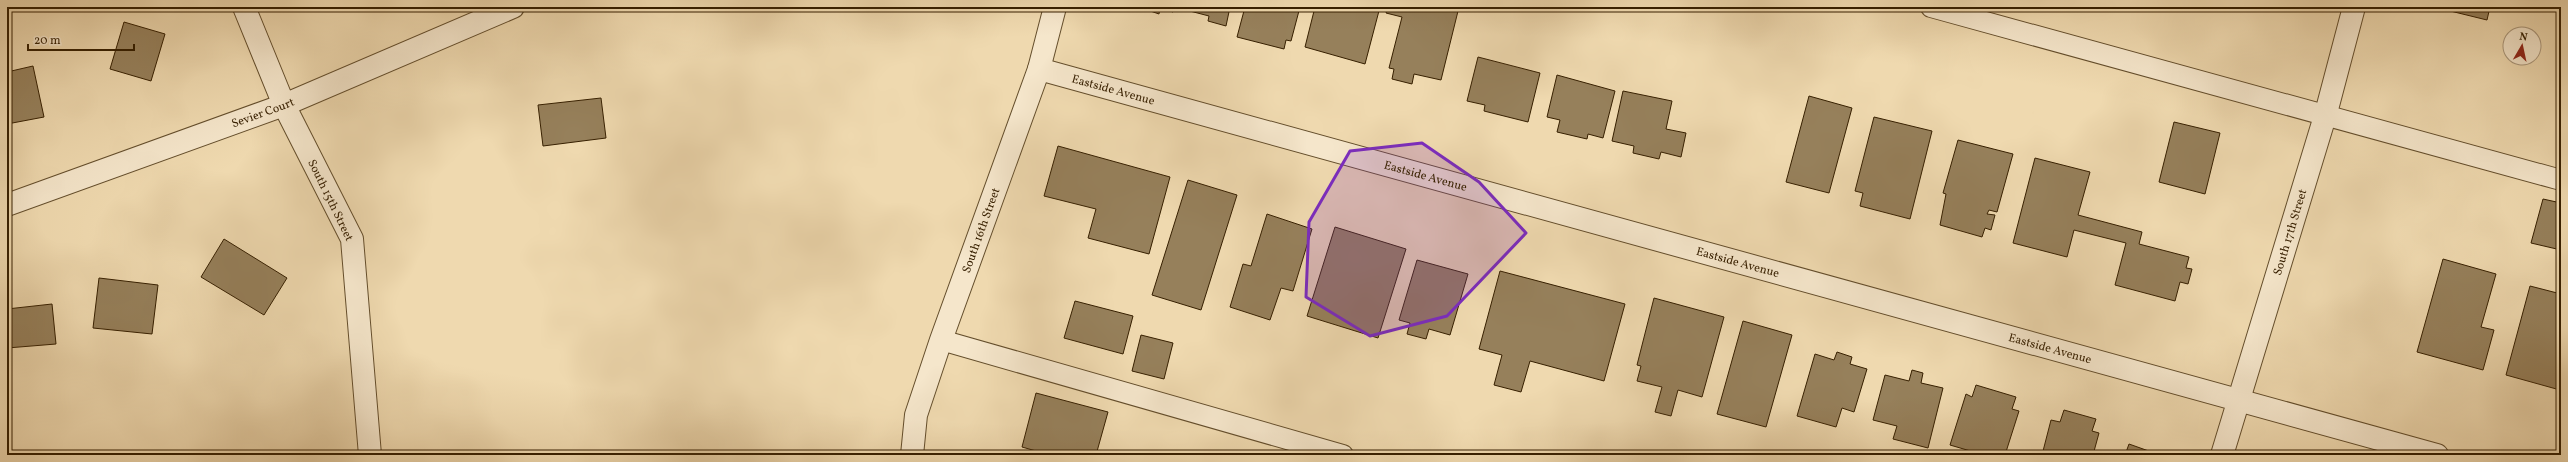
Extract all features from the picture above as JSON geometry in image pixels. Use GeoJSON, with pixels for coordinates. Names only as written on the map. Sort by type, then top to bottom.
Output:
{"type":"FeatureCollection","features":[{"type":"Feature","properties":{"kind":"street","name":"South 15th Street"},"geometry":{"type":"LineString","coordinates":[[244,7],[284,105],[352,239],[370,455]]}},
{"type":"Feature","properties":{"kind":"street","name":"Sevier Court"},"geometry":{"type":"LineString","coordinates":[[7,205],[284,105],[513,7]]}},
{"type":"Feature","properties":{"kind":"street","name":"South 16th Street"},"geometry":{"type":"LineString","coordinates":[[912,455],[916,415],[941,340],[1039,69],[1055,7]]}},
{"type":"Feature","properties":{"kind":"street","name":"South 17th Street"},"geometry":{"type":"LineString","coordinates":[[2222,455],[2237,400],[2326,114],[2354,7]]}},
{"type":"Feature","properties":{"kind":"street","name":"Eastside Avenue"},"geometry":{"type":"LineString","coordinates":[[1039,69],[2437,455]]}},
{"type":"Feature","properties":{"kind":"lane"},"geometry":{"type":"LineString","coordinates":[[1931,7],[2261,99],[2326,114],[2561,180]]}},
{"type":"Feature","properties":{"kind":"lane"},"geometry":{"type":"LineString","coordinates":[[941,340],[1343,455]]}},
{"type":"Feature","properties":{"kind":"highlighted area"},"geometry":{"type":"Polygon","coordinates":[[[1422,143],[1479,182],[1526,233],[1447,316],[1370,336],[1306,297],[1309,222],[1350,151],[1422,143]]]}},
{"type":"Feature","properties":{"kind":"building"},"geometry":{"type":"Polygon","coordinates":[[[1139,7],[1174,7],[1173,12],[1160,8],[1159,14],[1139,7]]]}},
{"type":"Feature","properties":{"kind":"building"},"geometry":{"type":"Polygon","coordinates":[[[1187,7],[1230,7],[1226,26],[1208,21],[1209,16],[1186,10],[1187,7]]]}},
{"type":"Feature","properties":{"kind":"building"},"geometry":{"type":"Polygon","coordinates":[[[1245,7],[1300,7],[1291,41],[1286,40],[1284,49],[1237,37],[1245,7]]]}},
{"type":"Feature","properties":{"kind":"building"},"geometry":{"type":"Polygon","coordinates":[[[1315,7],[1380,7],[1365,64],[1305,47],[1315,7]]]}},
{"type":"Feature","properties":{"kind":"building"},"geometry":{"type":"Polygon","coordinates":[[[1388,7],[1459,7],[1441,80],[1414,74],[1412,84],[1392,79],[1394,69],[1389,68],[1402,17],[1386,13],[1388,7]]]}},
{"type":"Feature","properties":{"kind":"building"},"geometry":{"type":"Polygon","coordinates":[[[2434,7],[2490,7],[2487,20],[2434,7]]]}},
{"type":"Feature","properties":{"kind":"building"},"geometry":{"type":"Polygon","coordinates":[[[124,22],[165,34],[151,81],[110,69],[124,22]]]}},
{"type":"Feature","properties":{"kind":"building"},"geometry":{"type":"Polygon","coordinates":[[[1478,57],[1540,73],[1528,122],[1484,111],[1485,105],[1467,101],[1478,57]]]}},
{"type":"Feature","properties":{"kind":"building"},"geometry":{"type":"Polygon","coordinates":[[[33,66],[44,117],[7,124],[7,72],[33,66]]]}},
{"type":"Feature","properties":{"kind":"building"},"geometry":{"type":"Polygon","coordinates":[[[1557,75],[1615,91],[1603,138],[1588,134],[1587,139],[1557,132],[1560,120],[1547,117],[1557,75]]]}},
{"type":"Feature","properties":{"kind":"building"},"geometry":{"type":"Polygon","coordinates":[[[1623,91],[1672,101],[1666,129],[1686,133],[1681,157],[1661,152],[1659,159],[1633,153],[1634,146],[1612,141],[1623,91]]]}},
{"type":"Feature","properties":{"kind":"building"},"geometry":{"type":"Polygon","coordinates":[[[1809,96],[1852,108],[1829,193],[1786,182],[1809,96]]]}},
{"type":"Feature","properties":{"kind":"building"},"geometry":{"type":"Polygon","coordinates":[[[601,98],[606,138],[543,146],[538,105],[601,98]]]}},
{"type":"Feature","properties":{"kind":"building"},"geometry":{"type":"Polygon","coordinates":[[[1874,117],[1932,131],[1910,219],[1860,206],[1863,193],[1855,191],[1874,117]]]}},
{"type":"Feature","properties":{"kind":"building"},"geometry":{"type":"Polygon","coordinates":[[[2174,122],[2220,133],[2205,194],[2159,182],[2174,122]]]}},
{"type":"Feature","properties":{"kind":"building"},"geometry":{"type":"Polygon","coordinates":[[[1958,140],[2013,154],[1997,212],[1989,210],[1987,214],[1995,215],[1991,230],[1985,228],[1982,237],[1940,225],[1946,194],[1943,193],[1958,140]]]}},
{"type":"Feature","properties":{"kind":"building"},"geometry":{"type":"Polygon","coordinates":[[[1058,146],[1170,177],[1149,254],[1088,238],[1096,209],[1044,196],[1058,146]]]}},
{"type":"Feature","properties":{"kind":"building"},"geometry":{"type":"Polygon","coordinates":[[[2035,158],[2090,172],[2078,215],[2142,232],[2139,244],[2189,257],[2186,268],[2192,269],[2188,284],[2180,282],[2175,301],[2115,285],[2126,243],[2074,230],[2067,257],[2013,243],[2035,158]]]}},
{"type":"Feature","properties":{"kind":"building"},"geometry":{"type":"Polygon","coordinates":[[[1188,180],[1237,195],[1201,310],[1152,295],[1188,180]]]}},
{"type":"Feature","properties":{"kind":"building"},"geometry":{"type":"Polygon","coordinates":[[[2543,199],[2561,203],[2561,250],[2531,243],[2543,199]]]}},
{"type":"Feature","properties":{"kind":"building"},"geometry":{"type":"Polygon","coordinates":[[[1267,214],[1312,229],[1293,291],[1281,288],[1270,320],[1230,307],[1243,264],[1251,266],[1267,214]]]}},
{"type":"Feature","properties":{"kind":"building"},"geometry":{"type":"Polygon","coordinates":[[[1335,227],[1406,249],[1378,338],[1307,316],[1335,227]]]}},
{"type":"Feature","properties":{"kind":"building"},"geometry":{"type":"Polygon","coordinates":[[[224,239],[287,278],[264,315],[201,277],[224,239]]]}},
{"type":"Feature","properties":{"kind":"building"},"geometry":{"type":"Polygon","coordinates":[[[2443,259],[2496,274],[2481,327],[2494,330],[2483,370],[2417,352],[2443,259]]]}},
{"type":"Feature","properties":{"kind":"building"},"geometry":{"type":"Polygon","coordinates":[[[1417,260],[1468,274],[1450,335],[1429,329],[1426,339],[1407,334],[1410,323],[1399,320],[1417,260]]]}},
{"type":"Feature","properties":{"kind":"building"},"geometry":{"type":"Polygon","coordinates":[[[1500,271],[1625,304],[1604,381],[1530,361],[1521,392],[1494,385],[1502,355],[1479,349],[1500,271]]]}},
{"type":"Feature","properties":{"kind":"building"},"geometry":{"type":"Polygon","coordinates":[[[99,278],[158,285],[152,334],[93,328],[99,278]]]}},
{"type":"Feature","properties":{"kind":"building"},"geometry":{"type":"Polygon","coordinates":[[[2530,286],[2561,294],[2560,390],[2506,375],[2530,286]]]}},
{"type":"Feature","properties":{"kind":"building"},"geometry":{"type":"Polygon","coordinates":[[[1654,298],[1724,317],[1702,397],[1678,390],[1671,416],[1655,412],[1662,387],[1637,381],[1641,366],[1637,365],[1654,298]]]}},
{"type":"Feature","properties":{"kind":"building"},"geometry":{"type":"Polygon","coordinates":[[[1075,301],[1133,316],[1123,354],[1064,338],[1075,301]]]}},
{"type":"Feature","properties":{"kind":"building"},"geometry":{"type":"Polygon","coordinates":[[[52,304],[56,344],[7,348],[7,309],[52,304]]]}},
{"type":"Feature","properties":{"kind":"building"},"geometry":{"type":"Polygon","coordinates":[[[1743,321],[1792,335],[1766,427],[1717,414],[1743,321]]]}},
{"type":"Feature","properties":{"kind":"building"},"geometry":{"type":"Polygon","coordinates":[[[1141,335],[1173,343],[1164,379],[1132,371],[1141,335]]]}},
{"type":"Feature","properties":{"kind":"building"},"geometry":{"type":"Polygon","coordinates":[[[1837,352],[1852,357],[1850,364],[1867,369],[1854,412],[1842,408],[1836,427],[1797,416],[1815,354],[1834,360],[1837,352]]]}},
{"type":"Feature","properties":{"kind":"building"},"geometry":{"type":"Polygon","coordinates":[[[1912,370],[1923,373],[1921,383],[1943,388],[1928,448],[1893,439],[1897,426],[1873,420],[1885,375],[1909,381],[1912,370]]]}},
{"type":"Feature","properties":{"kind":"building"},"geometry":{"type":"Polygon","coordinates":[[[1976,385],[2016,397],[2012,409],[2019,411],[2005,455],[1984,455],[1950,445],[1966,394],[1972,397],[1976,385]]]}},
{"type":"Feature","properties":{"kind":"building"},"geometry":{"type":"Polygon","coordinates":[[[1036,393],[1108,412],[1096,455],[1050,455],[1022,447],[1036,393]]]}},
{"type":"Feature","properties":{"kind":"building"},"geometry":{"type":"Polygon","coordinates":[[[2064,410],[2096,419],[2092,431],[2099,433],[2093,455],[2042,455],[2051,420],[2060,422],[2064,410]]]}},
{"type":"Feature","properties":{"kind":"building"},"geometry":{"type":"Polygon","coordinates":[[[2129,444],[2160,455],[2125,455],[2129,444]]]}}]}
